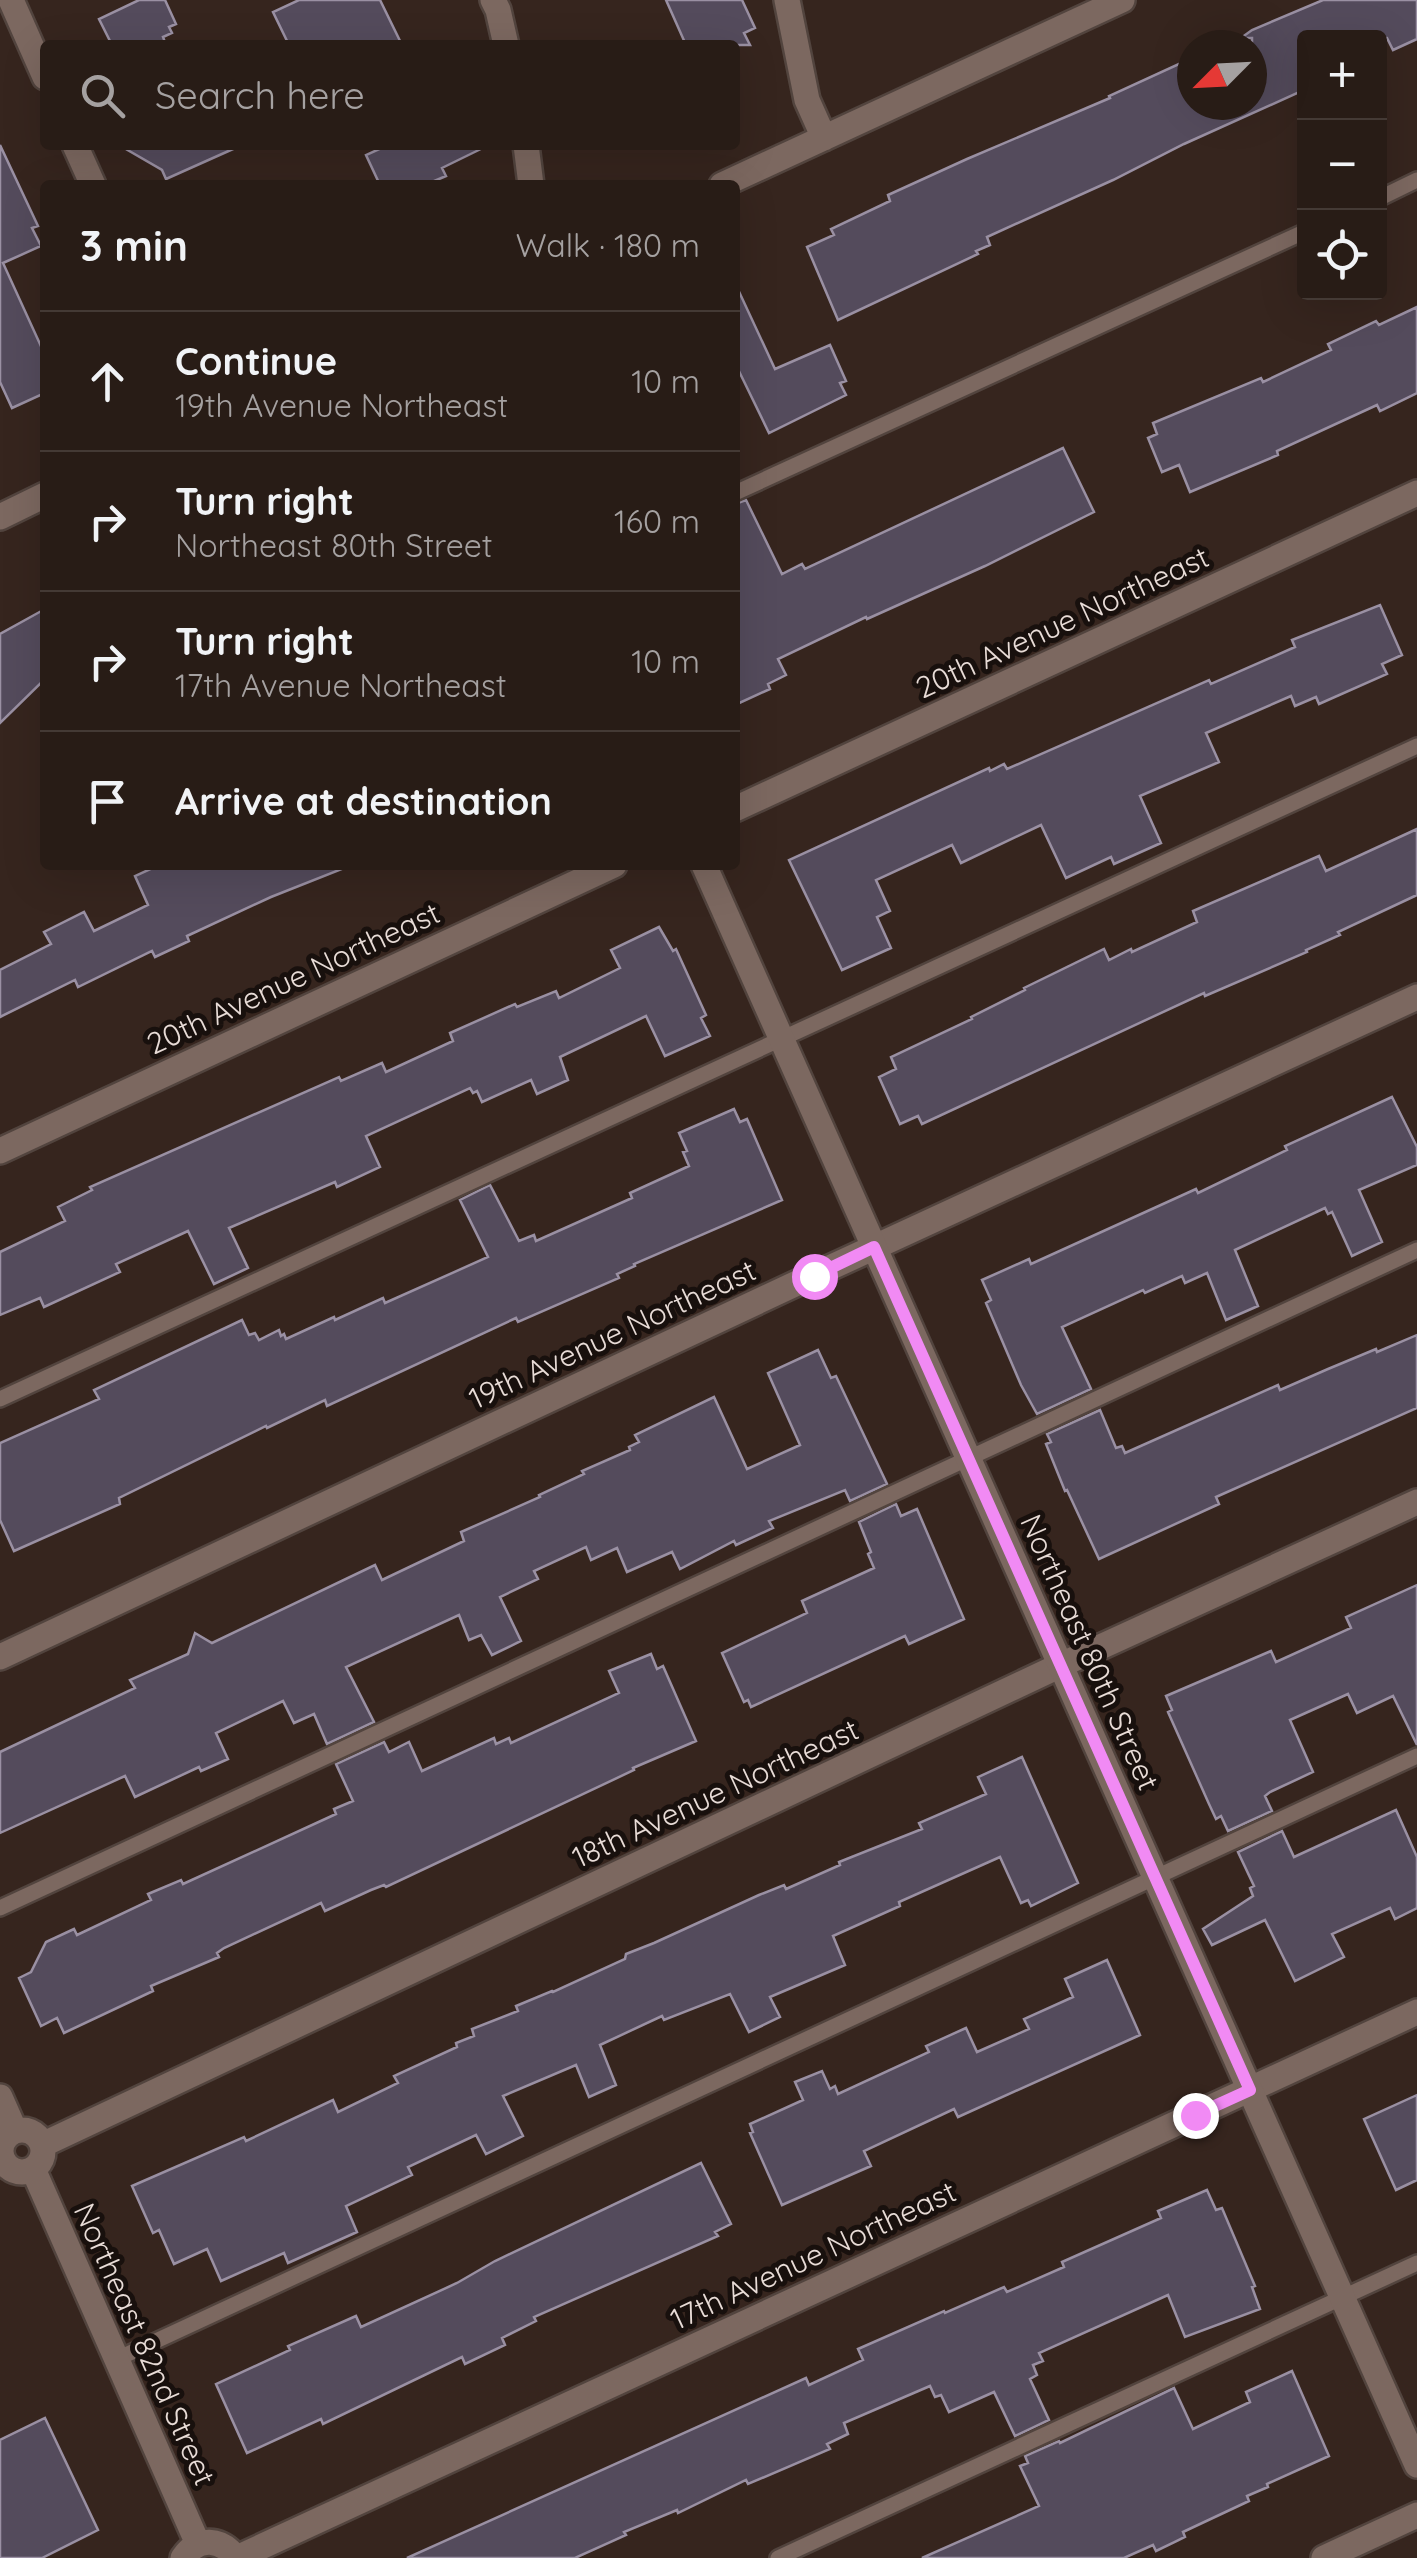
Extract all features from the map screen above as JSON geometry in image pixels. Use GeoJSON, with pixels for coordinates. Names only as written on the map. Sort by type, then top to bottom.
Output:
{"type":"FeatureCollection","features":[{"type":"Feature","properties":{"kind":"street"},"geometry":{"type":"LineString","coordinates":[[11,0],[40,66]]}},
{"type":"Feature","properties":{"kind":"street"},"geometry":{"type":"LineString","coordinates":[[493,0],[505,40]]}},
{"type":"Feature","properties":{"kind":"street"},"geometry":{"type":"LineString","coordinates":[[787,0],[807,100],[824,138]]}},
{"type":"Feature","properties":{"kind":"street"},"geometry":{"type":"LineString","coordinates":[[733,180],[1122,0]]}},
{"type":"Feature","properties":{"kind":"street"},"geometry":{"type":"LineString","coordinates":[[77,150],[91,180]]}},
{"type":"Feature","properties":{"kind":"street"},"geometry":{"type":"LineString","coordinates":[[527,150],[530,180]]}},
{"type":"Feature","properties":{"kind":"street","name":"20th Avenue Northeast"},"geometry":{"type":"LineString","coordinates":[[740,807],[1417,494]]}},
{"type":"Feature","properties":{"kind":"street"},"geometry":{"type":"LineString","coordinates":[[0,518],[40,498]]}},
{"type":"Feature","properties":{"kind":"street","name":"20th Avenue Northeast"},"geometry":{"type":"LineString","coordinates":[[0,1151],[603,870]]}},
{"type":"Feature","properties":{"kind":"street","name":"Northeast 80th Street"},"geometry":{"type":"LineString","coordinates":[[706,870],[1417,2465]]}},
{"type":"Feature","properties":{"kind":"street","name":"19th Avenue Northeast"},"geometry":{"type":"LineString","coordinates":[[0,1657],[1417,997]]}},
{"type":"Feature","properties":{"kind":"street","name":"18th Avenue Northeast"},"geometry":{"type":"LineString","coordinates":[[38,2157],[1061,1666],[1417,1502]]}},
{"type":"Feature","properties":{"kind":"street","name":"17th Avenue Northeast"},"geometry":{"type":"LineString","coordinates":[[236,2558],[1417,2012]]}},
{"type":"Feature","properties":{"kind":"street"},"geometry":{"type":"LineString","coordinates":[[0,2097],[15,2132]]}},
{"type":"Feature","properties":{"kind":"street"},"geometry":{"type":"LineString","coordinates":[[29,2131],[40,2139],[38,2157],[20,2172],[4,2163],[1,2151],[6,2138],[15,2132],[29,2131]]}},
{"type":"Feature","properties":{"kind":"street","name":"Northeast 82nd Street"},"geometry":{"type":"LineString","coordinates":[[38,2157],[190,2551]]}},
{"type":"Feature","properties":{"kind":"street"},"geometry":{"type":"LineString","coordinates":[[1324,2558],[1417,2515]]}},
{"type":"Feature","properties":{"kind":"street"},"geometry":{"type":"LineString","coordinates":[[190,2551],[211,2541],[221,2543],[236,2558]]}},
{"type":"Feature","properties":{"kind":"lane"},"geometry":{"type":"LineString","coordinates":[[1387,195],[1417,180]]}},
{"type":"Feature","properties":{"kind":"lane"},"geometry":{"type":"LineString","coordinates":[[740,492],[1297,235]]}},
{"type":"Feature","properties":{"kind":"lane"},"geometry":{"type":"LineString","coordinates":[[0,1399],[1417,746]]}},
{"type":"Feature","properties":{"kind":"lane"},"geometry":{"type":"LineString","coordinates":[[0,1908],[1417,1250]]}},
{"type":"Feature","properties":{"kind":"lane"},"geometry":{"type":"LineString","coordinates":[[117,2359],[1417,1756]]}},
{"type":"Feature","properties":{"kind":"lane"},"geometry":{"type":"LineString","coordinates":[[778,2558],[1417,2263]]}},
{"type":"Feature","properties":{"kind":"building"},"geometry":{"type":"Polygon","coordinates":[[[139,0],[165,0],[176,24],[169,27],[172,33],[164,40],[110,40],[99,19],[139,0]]]}},
{"type":"Feature","properties":{"kind":"building"},"geometry":{"type":"Polygon","coordinates":[[[299,0],[380,0],[400,40],[287,40],[273,12],[299,0]]]}},
{"type":"Feature","properties":{"kind":"building"},"geometry":{"type":"Polygon","coordinates":[[[666,0],[742,0],[755,28],[744,33],[750,45],[740,45],[740,40],[684,40],[666,0]]]}},
{"type":"Feature","properties":{"kind":"building"},"geometry":{"type":"Polygon","coordinates":[[[1323,0],[1417,0],[1417,39],[1393,50],[1387,30],[1297,30],[1297,93],[1267,107],[1267,30],[1252,30],[1323,0]]]}},
{"type":"Feature","properties":{"kind":"building"},"geometry":{"type":"Polygon","coordinates":[[[1177,65],[1177,120],[1237,120],[987,237],[990,245],[976,251],[978,254],[838,320],[807,247],[834,235],[831,229],[890,201],[888,195],[1177,65]]]}},
{"type":"Feature","properties":{"kind":"building"},"geometry":{"type":"Polygon","coordinates":[[[0,145],[38,226],[32,228],[40,246],[3,263],[40,344],[40,395],[12,408],[0,382],[0,145]]]}},
{"type":"Feature","properties":{"kind":"building"},"geometry":{"type":"Polygon","coordinates":[[[128,150],[231,150],[166,179],[162,170],[128,150]]]}},
{"type":"Feature","properties":{"kind":"building"},"geometry":{"type":"Polygon","coordinates":[[[377,150],[479,150],[442,168],[446,176],[437,180],[378,180],[366,155],[377,150]]]}},
{"type":"Feature","properties":{"kind":"building"},"geometry":{"type":"Polygon","coordinates":[[[740,294],[775,369],[830,345],[846,381],[840,383],[846,395],[769,433],[740,373],[740,294]]]}},
{"type":"Feature","properties":{"kind":"building"},"geometry":{"type":"Polygon","coordinates":[[[1417,307],[1417,393],[1380,411],[1377,405],[1277,451],[1278,455],[1190,492],[1179,465],[1162,472],[1148,438],[1157,434],[1153,423],[1261,378],[1263,382],[1331,350],[1328,344],[1417,307]]]}},
{"type":"Feature","properties":{"kind":"building"},"geometry":{"type":"Polygon","coordinates":[[[1063,448],[1094,512],[778,659],[786,675],[768,684],[770,689],[740,703],[740,502],[746,500],[782,574],[802,564],[805,569],[1063,448]]]}},
{"type":"Feature","properties":{"kind":"building"},"geometry":{"type":"Polygon","coordinates":[[[1380,605],[1402,655],[1382,664],[1387,674],[1319,704],[1316,697],[1295,706],[1291,696],[1206,733],[1219,762],[1140,796],[1161,843],[1114,864],[1111,857],[1066,878],[1041,825],[961,863],[952,845],[876,880],[890,911],[877,917],[891,948],[842,970],[789,860],[989,768],[990,771],[1004,764],[1007,769],[1209,680],[1211,684],[1295,647],[1292,640],[1380,605]]]}},
{"type":"Feature","properties":{"kind":"building"},"geometry":{"type":"Polygon","coordinates":[[[40,612],[40,684],[0,723],[0,634],[40,612]]]}},
{"type":"Feature","properties":{"kind":"building"},"geometry":{"type":"Polygon","coordinates":[[[1417,829],[1417,895],[1338,932],[1340,935],[1307,952],[1205,996],[1204,993],[922,1124],[918,1116],[900,1124],[879,1077],[896,1069],[891,1057],[1104,949],[1109,960],[1131,949],[1132,952],[1197,922],[1193,911],[1319,856],[1326,871],[1417,829]]]}},
{"type":"Feature","properties":{"kind":"building"},"geometry":{"type":"Polygon","coordinates":[[[148,870],[339,870],[187,936],[189,941],[155,957],[152,951],[78,987],[75,980],[0,1017],[0,970],[51,944],[44,932],[84,912],[94,931],[148,905],[135,876],[148,870]]]}},
{"type":"Feature","properties":{"kind":"building"},"geometry":{"type":"Polygon","coordinates":[[[659,927],[673,951],[676,949],[706,1015],[701,1018],[710,1036],[665,1056],[646,1016],[560,1057],[568,1080],[537,1094],[531,1080],[482,1102],[477,1091],[473,1093],[470,1088],[366,1136],[380,1167],[229,1228],[248,1268],[214,1284],[188,1231],[116,1264],[120,1272],[44,1307],[40,1298],[0,1315],[0,1252],[65,1221],[58,1207],[92,1190],[90,1187],[339,1077],[341,1081],[382,1063],[386,1072],[453,1041],[450,1033],[515,1004],[517,1007],[556,991],[559,998],[620,968],[611,950],[659,927]]]}},
{"type":"Feature","properties":{"kind":"building"},"geometry":{"type":"Polygon","coordinates":[[[1392,1097],[1417,1147],[1417,1165],[1359,1190],[1382,1242],[1352,1256],[1332,1212],[1328,1214],[1325,1208],[1235,1250],[1258,1306],[1226,1320],[1207,1273],[1185,1283],[1182,1276],[1145,1293],[1143,1290],[1062,1327],[1091,1389],[1037,1414],[986,1303],[991,1300],[982,1280],[1029,1259],[1031,1264],[1196,1189],[1198,1193],[1287,1150],[1285,1146],[1392,1097]]]}},
{"type":"Feature","properties":{"kind":"building"},"geometry":{"type":"Polygon","coordinates":[[[734,1109],[740,1122],[747,1119],[782,1200],[634,1264],[617,1274],[619,1278],[518,1322],[516,1318],[327,1406],[325,1400],[266,1426],[119,1498],[120,1504],[14,1551],[0,1520],[0,1443],[99,1399],[94,1390],[242,1320],[249,1335],[255,1333],[259,1340],[279,1330],[286,1339],[383,1298],[385,1303],[488,1257],[460,1200],[490,1185],[519,1241],[534,1235],[536,1241],[632,1198],[630,1193],[689,1166],[679,1133],[734,1109]]]}},
{"type":"Feature","properties":{"kind":"building"},"geometry":{"type":"Polygon","coordinates":[[[1417,1335],[1417,1408],[1216,1497],[1219,1504],[1099,1559],[1065,1491],[1046,1444],[1051,1442],[1047,1434],[1100,1410],[1116,1448],[1122,1446],[1125,1453],[1278,1385],[1280,1390],[1417,1335]]]}},
{"type":"Feature","properties":{"kind":"building"},"geometry":{"type":"Polygon","coordinates":[[[818,1350],[831,1378],[836,1376],[887,1484],[850,1501],[845,1490],[769,1521],[773,1528],[736,1545],[734,1541],[680,1569],[672,1552],[627,1572],[617,1548],[591,1560],[586,1547],[534,1571],[538,1579],[500,1597],[521,1641],[492,1655],[481,1635],[469,1640],[459,1615],[346,1667],[374,1722],[327,1744],[314,1714],[294,1723],[283,1701],[216,1733],[228,1759],[201,1771],[199,1767],[135,1797],[125,1776],[0,1833],[0,1752],[135,1688],[130,1680],[188,1654],[195,1633],[212,1643],[375,1565],[382,1580],[464,1541],[461,1532],[630,1450],[639,1442],[635,1435],[714,1397],[747,1469],[800,1445],[768,1373],[818,1350]]]}},
{"type":"Feature","properties":{"kind":"building"},"geometry":{"type":"Polygon","coordinates":[[[896,1504],[901,1516],[917,1509],[964,1619],[909,1644],[905,1636],[751,1707],[748,1700],[744,1702],[722,1653],[807,1613],[802,1601],[874,1568],[859,1522],[896,1504]]]}},
{"type":"Feature","properties":{"kind":"building"},"geometry":{"type":"Polygon","coordinates":[[[1417,1585],[1417,1745],[1393,1696],[1357,1713],[1348,1694],[1290,1720],[1313,1772],[1265,1796],[1272,1811],[1228,1831],[1209,1804],[1168,1712],[1172,1710],[1166,1696],[1271,1651],[1276,1662],[1351,1628],[1346,1617],[1417,1585]]]}},
{"type":"Feature","properties":{"kind":"building"},"geometry":{"type":"Polygon","coordinates":[[[651,1654],[657,1669],[663,1666],[696,1741],[386,1887],[325,1911],[321,1903],[224,1948],[217,1953],[219,1957],[151,1986],[153,1991],[64,2033],[57,2018],[41,2026],[19,1978],[31,1972],[46,1942],[74,1929],[77,1935],[151,1900],[148,1894],[181,1880],[183,1884],[336,1814],[334,1809],[353,1801],[336,1764],[384,1742],[389,1752],[409,1742],[422,1771],[494,1738],[496,1744],[509,1738],[511,1743],[619,1693],[609,1671],[651,1654]]]}},
{"type":"Feature","properties":{"kind":"building"},"geometry":{"type":"Polygon","coordinates":[[[1022,1757],[1078,1883],[1031,1906],[1028,1900],[1021,1903],[1000,1857],[833,1936],[845,1965],[770,1997],[780,2017],[749,2032],[730,1994],[664,2020],[662,2016],[600,2045],[616,2085],[589,2097],[576,2065],[503,2096],[523,2136],[486,2154],[476,2135],[408,2167],[412,2175],[346,2206],[357,2232],[288,2263],[284,2253],[221,2281],[207,2249],[174,2264],[159,2230],[153,2233],[132,2186],[244,2137],[246,2141],[333,2100],[338,2112],[398,2083],[394,2076],[457,2047],[456,2043],[474,2036],[472,2029],[518,2011],[516,2006],[759,1895],[784,1885],[786,1889],[840,1865],[839,1862],[922,1829],[919,1823],[986,1794],[978,1777],[1022,1757]]]}},
{"type":"Feature","properties":{"kind":"building"},"geometry":{"type":"Polygon","coordinates":[[[1396,1810],[1417,1857],[1417,1908],[1395,1919],[1390,1908],[1332,1934],[1344,1957],[1295,1981],[1265,1920],[1212,1945],[1203,1929],[1253,1896],[1250,1888],[1254,1886],[1238,1852],[1282,1831],[1294,1857],[1396,1810]]]}},
{"type":"Feature","properties":{"kind":"building"},"geometry":{"type":"Polygon","coordinates":[[[1107,1960],[1140,2035],[958,2117],[954,2109],[864,2151],[871,2166],[782,2205],[750,2133],[750,2124],[803,2100],[795,2082],[822,2071],[830,2089],[835,2086],[838,2094],[929,2052],[926,2046],[966,2028],[977,2052],[1029,2029],[1024,2019],[1073,1997],[1065,1979],[1107,1960]]]}},
{"type":"Feature","properties":{"kind":"building"},"geometry":{"type":"Polygon","coordinates":[[[1417,2095],[1417,2180],[1396,2190],[1364,2119],[1417,2095]]]}},
{"type":"Feature","properties":{"kind":"building"},"geometry":{"type":"Polygon","coordinates":[[[701,2163],[731,2224],[715,2232],[718,2236],[534,2317],[536,2321],[502,2338],[505,2345],[465,2364],[462,2357],[323,2424],[321,2419],[247,2453],[216,2384],[356,2316],[361,2327],[701,2163]]]}},
{"type":"Feature","properties":{"kind":"building"},"geometry":{"type":"Polygon","coordinates":[[[1207,2190],[1216,2210],[1222,2208],[1255,2286],[1252,2287],[1260,2309],[1185,2337],[1168,2295],[1039,2353],[1043,2361],[1033,2365],[1037,2375],[1030,2379],[1049,2420],[1015,2436],[994,2392],[949,2412],[941,2395],[935,2397],[930,2386],[844,2423],[848,2434],[827,2444],[830,2449],[624,2532],[626,2535],[575,2558],[407,2558],[806,2378],[809,2385],[863,2360],[858,2349],[1004,2287],[1007,2292],[1064,2267],[1062,2262],[1161,2218],[1158,2211],[1207,2190]]]}},
{"type":"Feature","properties":{"kind":"building"},"geometry":{"type":"Polygon","coordinates":[[[1292,2371],[1329,2456],[1267,2484],[1268,2487],[1247,2496],[1249,2501],[1183,2532],[1185,2537],[1156,2551],[1153,2545],[1124,2558],[922,2558],[1039,2506],[1020,2466],[1028,2463],[1025,2456],[1174,2388],[1193,2429],[1250,2402],[1246,2392],[1292,2371]]]}},
{"type":"Feature","properties":{"kind":"building"},"geometry":{"type":"Polygon","coordinates":[[[45,2418],[98,2530],[42,2558],[0,2558],[0,2440],[45,2418]]]}},
{"type":"Feature","properties":{"kind":"route"},"geometry":{"type":"LineString","coordinates":[[814,1276],[874,1247],[1250,2090],[1195,2115]]}}]}
